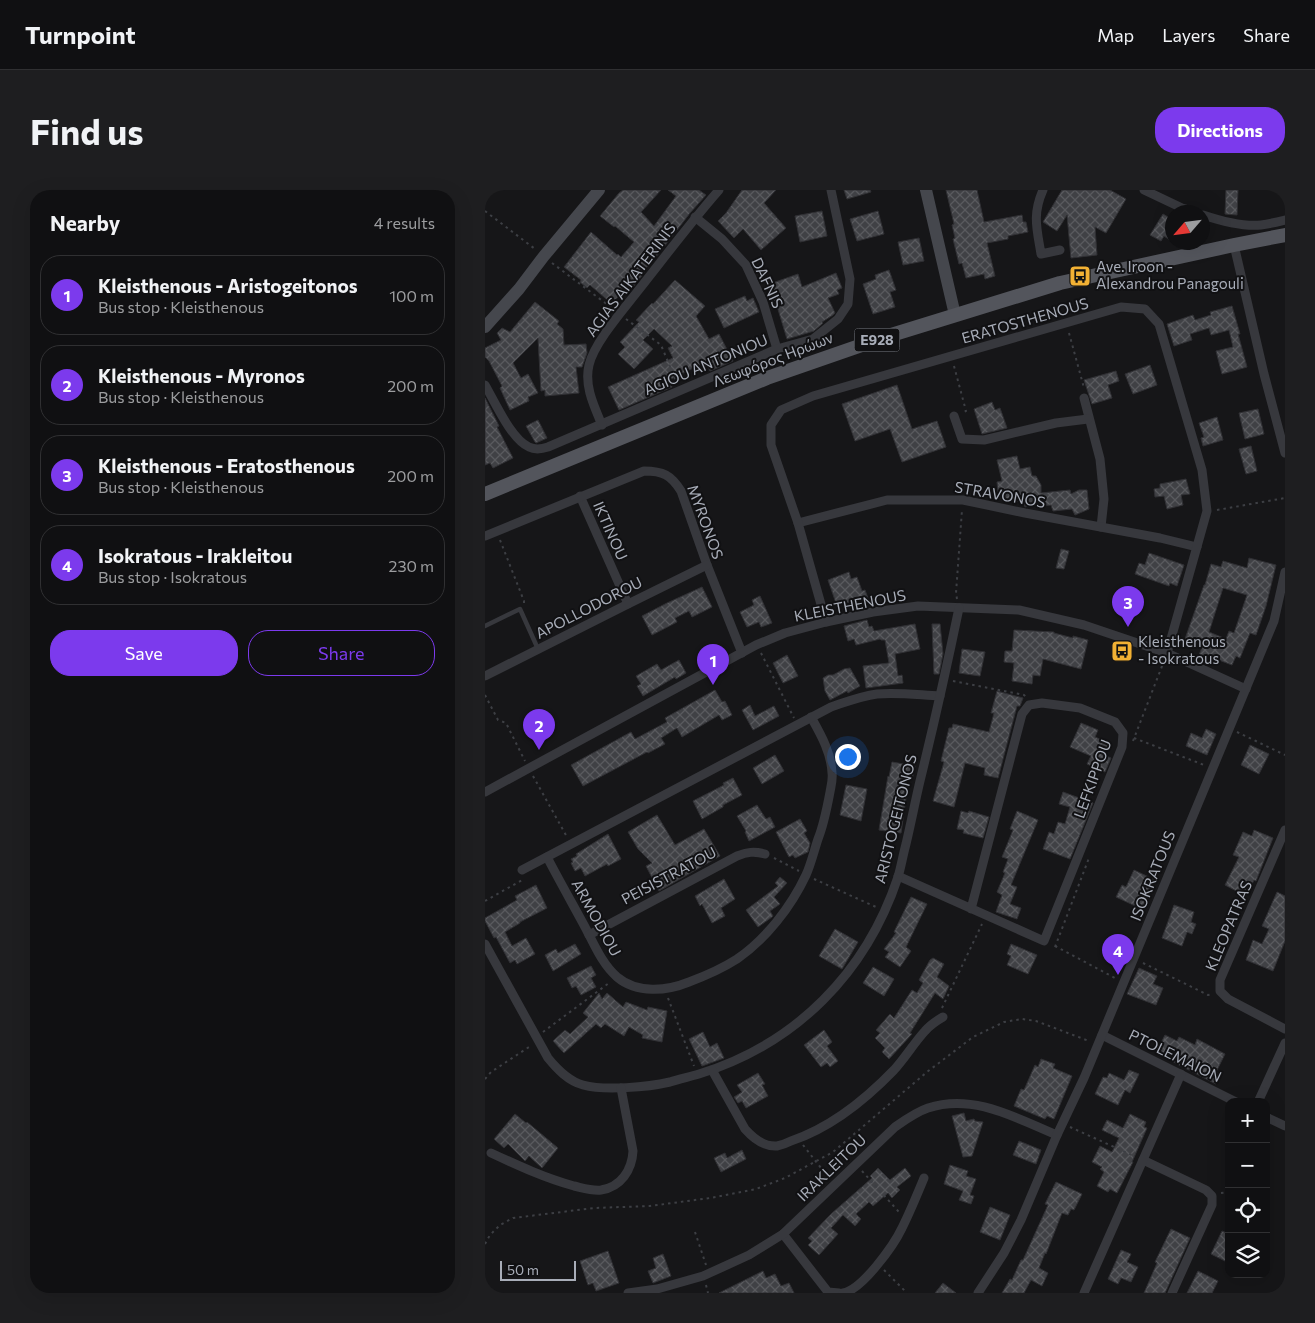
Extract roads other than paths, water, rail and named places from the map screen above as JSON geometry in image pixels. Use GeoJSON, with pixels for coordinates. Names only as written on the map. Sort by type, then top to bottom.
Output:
{"type":"FeatureCollection","features":[{"type":"Feature","properties":{"kind":"main road","name":"Λεωφόρος Ηρώων"},"geometry":{"type":"LineString","coordinates":[[485,494],[767,378],[879,339],[1059,284],[1285,235]]}},
{"type":"Feature","properties":{"kind":"street"},"geometry":{"type":"LineString","coordinates":[[485,326],[519,289],[599,190]]}},
{"type":"Feature","properties":{"kind":"street","name":"AGIAS AIKATERINIS"},"geometry":{"type":"LineString","coordinates":[[601,425],[590,393],[588,379],[589,365],[596,348],[695,217],[719,190]]}},
{"type":"Feature","properties":{"kind":"street","name":"AGIOU ANTONIOU"},"geometry":{"type":"LineString","coordinates":[[485,385],[515,436],[530,448],[540,449],[601,425],[777,349],[813,339],[838,319],[848,304],[850,279],[831,190]]}},
{"type":"Feature","properties":{"kind":"street"},"geometry":{"type":"LineString","coordinates":[[926,190],[955,315]]}},
{"type":"Feature","properties":{"kind":"street"},"geometry":{"type":"LineString","coordinates":[[1043,190],[1037,206],[1035,220],[1041,254],[1061,250]]}},
{"type":"Feature","properties":{"kind":"street"},"geometry":{"type":"LineString","coordinates":[[1143,190],[1158,193],[1176,205]]}},
{"type":"Feature","properties":{"kind":"street","name":"DAFNIS"},"geometry":{"type":"LineString","coordinates":[[695,217],[722,238],[746,265],[763,302],[777,349]]}},
{"type":"Feature","properties":{"kind":"street"},"geometry":{"type":"LineString","coordinates":[[1210,218],[1237,224],[1259,225],[1285,220]]}},
{"type":"Feature","properties":{"kind":"street"},"geometry":{"type":"LineString","coordinates":[[1234,245],[1264,374],[1285,453]]}},
{"type":"Feature","properties":{"kind":"street","name":"ERATOSTHENOUS"},"geometry":{"type":"LineString","coordinates":[[826,622],[798,524],[771,445],[771,425],[781,410],[813,396],[1121,307],[1145,309],[1159,324],[1201,470],[1207,511],[1167,654]]}},
{"type":"Feature","properties":{"kind":"street"},"geometry":{"type":"LineString","coordinates":[[1084,398],[1100,459],[1104,499],[1101,527]]}},
{"type":"Feature","properties":{"kind":"street"},"geometry":{"type":"LineString","coordinates":[[954,416],[962,439],[976,440],[984,440],[1056,423],[1088,419]]}},
{"type":"Feature","properties":{"kind":"street","name":"MYRONOS"},"geometry":{"type":"LineString","coordinates":[[485,536],[644,470],[657,471],[668,476],[676,482],[681,491],[707,566],[742,653]]}},
{"type":"Feature","properties":{"kind":"street","name":"IKTINOU"},"geometry":{"type":"LineString","coordinates":[[580,496],[628,604]]}},
{"type":"Feature","properties":{"kind":"street","name":"STRAVONOS"},"geometry":{"type":"LineString","coordinates":[[798,524],[887,500],[963,500],[1197,547]]}},
{"type":"Feature","properties":{"kind":"street","name":"APOLLODOROU"},"geometry":{"type":"LineString","coordinates":[[485,676],[707,566]]}},
{"type":"Feature","properties":{"kind":"street","name":"ISOKRATOUS"},"geometry":{"type":"LineString","coordinates":[[978,1293],[1004,1253],[1021,1220],[1057,1135],[1084,1078],[1274,621],[1285,572]]}},
{"type":"Feature","properties":{"kind":"street","name":"KLEISTHENOUS"},"geometry":{"type":"LineString","coordinates":[[485,792],[756,644],[785,633],[873,612],[918,606],[1019,610],[1084,624],[1167,654],[1246,688]]}},
{"type":"Feature","properties":{"kind":"street","name":"ARISTOGEITONOS"},"geometry":{"type":"LineString","coordinates":[[485,944],[548,1058],[558,1070],[583,1085],[621,1088],[663,1083],[712,1070],[738,1059],[779,1036],[817,1006],[836,987],[854,965],[871,939],[885,912],[898,876],[959,608]]}},
{"type":"Feature","properties":{"kind":"street"},"geometry":{"type":"LineString","coordinates":[[522,870],[831,707],[877,694],[940,696]]}},
{"type":"Feature","properties":{"kind":"street","name":"LEFKIPPOU"},"geometry":{"type":"LineString","coordinates":[[1042,703],[1080,708],[1115,722],[1123,733],[1122,747],[1044,941],[971,909],[1022,714],[1029,705],[1042,703]]}},
{"type":"Feature","properties":{"kind":"street","name":"ARMODIOU"},"geometry":{"type":"LineString","coordinates":[[547,857],[601,958],[617,977],[636,987],[665,989],[705,976],[737,959],[758,941],[778,920],[806,875],[824,823],[833,774],[823,739],[811,717]]}},
{"type":"Feature","properties":{"kind":"street","name":"KLEOPATRAS"},"geometry":{"type":"LineString","coordinates":[[1285,830],[1220,980],[1220,991],[1229,999],[1285,1029]]}},
{"type":"Feature","properties":{"kind":"street","name":"PEISISTRATOU"},"geometry":{"type":"LineString","coordinates":[[589,935],[737,856],[747,852],[765,854]]}},
{"type":"Feature","properties":{"kind":"street"},"geometry":{"type":"LineString","coordinates":[[898,876],[971,909]]}},
{"type":"Feature","properties":{"kind":"street"},"geometry":{"type":"LineString","coordinates":[[712,1070],[751,1136],[759,1142],[778,1146],[805,1136],[828,1124],[871,1092],[894,1070],[924,1032],[943,1017]]}},
{"type":"Feature","properties":{"kind":"street","name":"PTOLEMAION"},"geometry":{"type":"LineString","coordinates":[[1102,1035],[1228,1098]]}},
{"type":"Feature","properties":{"kind":"street"},"geometry":{"type":"LineString","coordinates":[[1260,1098],[1285,1042]]}},
{"type":"Feature","properties":{"kind":"street"},"geometry":{"type":"LineString","coordinates":[[1084,1293],[1181,1074]]}},
{"type":"Feature","properties":{"kind":"street"},"geometry":{"type":"LineString","coordinates":[[491,1153],[550,1179],[589,1190],[601,1190],[612,1187],[626,1175],[633,1159],[621,1088]]}},
{"type":"Feature","properties":{"kind":"street","name":"IRAKLEITOU"},"geometry":{"type":"LineString","coordinates":[[628,1293],[679,1284],[709,1273],[749,1255],[783,1234],[895,1127],[927,1108],[943,1104],[979,1104],[1057,1135]]}},
{"type":"Feature","properties":{"kind":"street"},"geometry":{"type":"LineString","coordinates":[[1270,1119],[1285,1126]]}},
{"type":"Feature","properties":{"kind":"street"},"geometry":{"type":"LineString","coordinates":[[1143,1160],[1206,1190],[1213,1196],[1212,1205],[1172,1293]]}},
{"type":"Feature","properties":{"kind":"street"},"geometry":{"type":"LineString","coordinates":[[783,1234],[827,1292],[846,1293],[865,1279],[878,1264],[901,1230],[924,1178]]}},
{"type":"Feature","properties":{"kind":"lane"},"geometry":{"type":"LineString","coordinates":[[485,626],[520,609],[539,649]]}},
{"type":"Feature","properties":{"kind":"place","name":"Ave. Iroon - Alexandrou Panagouli"},"geometry":{"type":"Point","coordinates":[1080,276]}},
{"type":"Feature","properties":{"kind":"place","name":"Kleisthenous - Eratosthenous"},"geometry":{"type":"Point","coordinates":[1128,627]}},
{"type":"Feature","properties":{"kind":"place","name":"Kleisthenous - Isokratous"},"geometry":{"type":"Point","coordinates":[1122,651]}},
{"type":"Feature","properties":{"kind":"place","name":"Kleisthenous - Aristogeitonos"},"geometry":{"type":"Point","coordinates":[713,685]}},
{"type":"Feature","properties":{"kind":"place","name":"Kleisthenous - Myronos"},"geometry":{"type":"Point","coordinates":[539,750]}},
{"type":"Feature","properties":{"kind":"place","name":"Isokratous - Irakleitou"},"geometry":{"type":"Point","coordinates":[1118,975]}}]}
